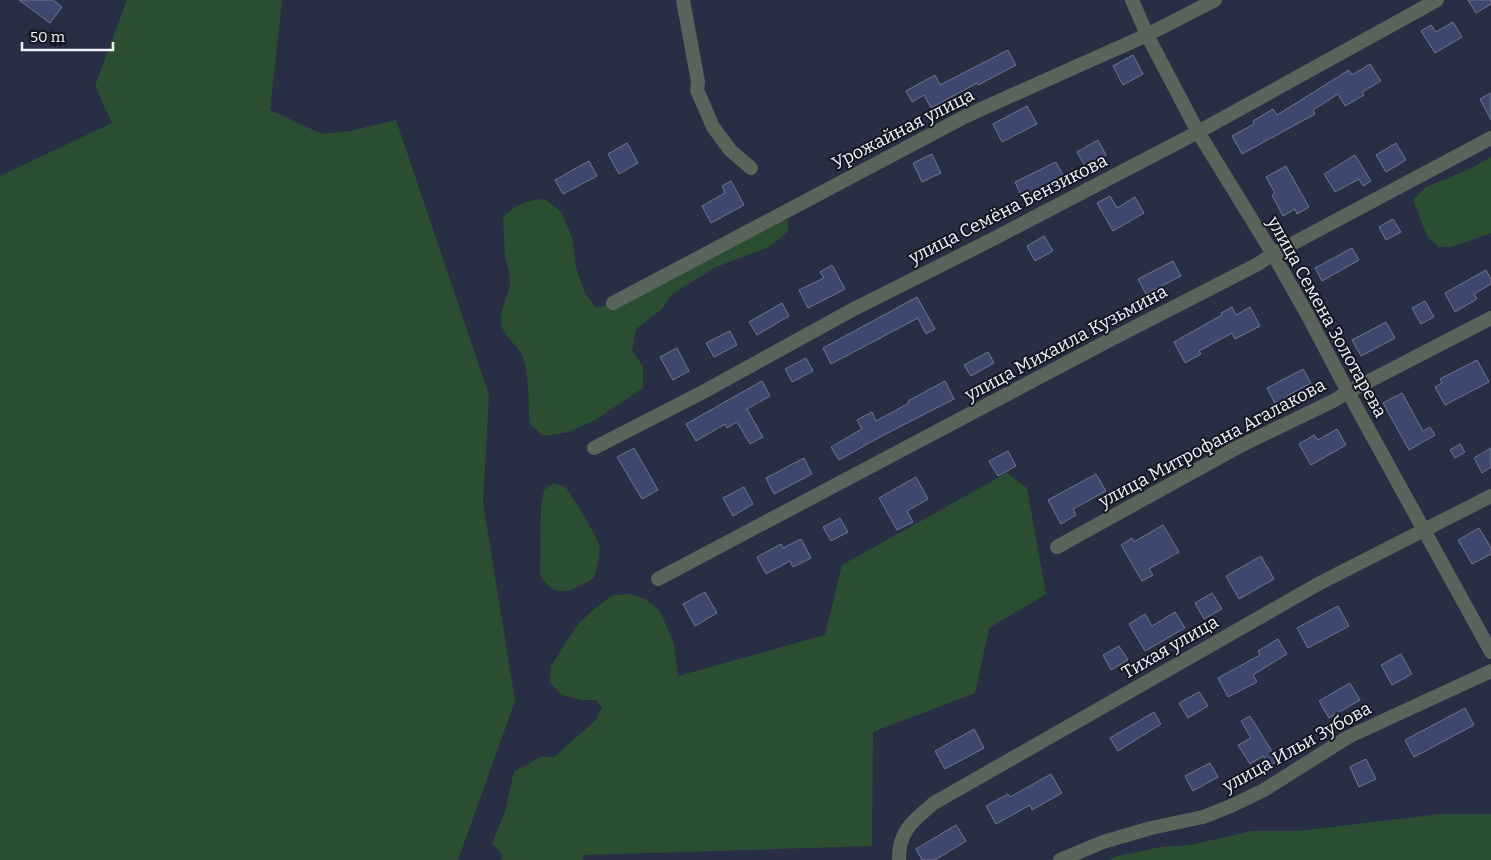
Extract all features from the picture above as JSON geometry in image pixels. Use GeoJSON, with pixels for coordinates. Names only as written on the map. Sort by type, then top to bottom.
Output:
{"type":"FeatureCollection","features":[{"type":"Feature","properties":{"kind":"street"},"geometry":{"type":"LineString","coordinates":[[683,0],[698,82],[697,90],[713,127],[731,151],[751,168]]}},
{"type":"Feature","properties":{"kind":"street","name":"улица Семена Золотарева"},"geometry":{"type":"LineString","coordinates":[[1132,0],[1147,35],[1198,132],[1273,254],[1307,314],[1491,652]]}},
{"type":"Feature","properties":{"kind":"street","name":"Урожайная улица"},"geometry":{"type":"LineString","coordinates":[[613,303],[966,116],[1147,35],[1215,0]]}},
{"type":"Feature","properties":{"kind":"street","name":"улица Семёна Бензикова"},"geometry":{"type":"LineString","coordinates":[[594,448],[703,392],[852,310],[1198,132],[1437,0]]}},
{"type":"Feature","properties":{"kind":"street","name":"улица Михаила Кузьмина"},"geometry":{"type":"LineString","coordinates":[[658,579],[1104,343],[1250,268],[1491,138]]}},
{"type":"Feature","properties":{"kind":"street","name":"улица Митрофана Агалакова"},"geometry":{"type":"LineString","coordinates":[[1057,547],[1238,447],[1333,401],[1491,318]]}},
{"type":"Feature","properties":{"kind":"street","name":"Тихая улица"},"geometry":{"type":"LineString","coordinates":[[899,860],[900,842],[910,823],[934,803],[1320,583],[1491,496]]}},
{"type":"Feature","properties":{"kind":"street","name":"улица Ильи Зубова"},"geometry":{"type":"LineString","coordinates":[[1060,860],[1103,842],[1151,828],[1203,817],[1232,806],[1264,790],[1348,737],[1491,671]]}},
{"type":"Feature","properties":{"kind":"green space"},"geometry":{"type":"Polygon","coordinates":[[[127,0],[282,0],[270,110],[322,134],[350,131],[396,120],[489,395],[483,502],[515,701],[458,860],[0,860],[0,176],[112,123],[95,86],[127,0]]]}},
{"type":"Feature","properties":{"kind":"green space"},"geometry":{"type":"Polygon","coordinates":[[[1491,157],[1491,233],[1451,247],[1438,247],[1427,236],[1413,200],[1426,187],[1472,168],[1491,157]]]}},
{"type":"Feature","properties":{"kind":"green space"},"geometry":{"type":"Polygon","coordinates":[[[545,199],[561,212],[572,237],[576,268],[585,293],[596,308],[613,303],[766,222],[788,220],[788,231],[769,247],[716,267],[672,294],[662,309],[636,329],[632,351],[643,366],[643,388],[595,420],[569,432],[543,436],[530,424],[528,380],[525,362],[504,331],[501,316],[510,279],[505,256],[503,217],[522,204],[545,199]]]}},
{"type":"Feature","properties":{"kind":"green space"},"geometry":{"type":"Polygon","coordinates":[[[1007,473],[1027,488],[1046,594],[989,628],[975,693],[873,732],[872,846],[585,855],[582,860],[501,860],[503,856],[492,843],[505,812],[514,771],[540,757],[554,757],[596,720],[602,708],[596,700],[581,700],[562,695],[550,683],[551,666],[580,622],[593,610],[613,595],[631,594],[645,599],[660,611],[674,644],[678,676],[825,635],[842,565],[1007,473]]]}},
{"type":"Feature","properties":{"kind":"green space"},"geometry":{"type":"Polygon","coordinates":[[[554,483],[564,486],[568,490],[599,544],[599,557],[594,578],[567,591],[551,588],[540,576],[541,506],[544,490],[554,483]]]}},
{"type":"Feature","properties":{"kind":"green space"},"geometry":{"type":"Polygon","coordinates":[[[1440,814],[1491,814],[1491,860],[1109,860],[1114,857],[1161,847],[1190,845],[1252,831],[1299,831],[1440,814]]]}},
{"type":"Feature","properties":{"kind":"building"},"geometry":{"type":"Polygon","coordinates":[[[19,0],[53,0],[62,7],[50,23],[19,0]]]}},
{"type":"Feature","properties":{"kind":"building"},"geometry":{"type":"Polygon","coordinates":[[[1468,0],[1491,0],[1491,4],[1476,13],[1468,0]]]}},
{"type":"Feature","properties":{"kind":"building"},"geometry":{"type":"Polygon","coordinates":[[[1453,22],[1462,37],[1435,53],[1421,31],[1431,25],[1436,32],[1453,22]]]}},
{"type":"Feature","properties":{"kind":"building"},"geometry":{"type":"Polygon","coordinates":[[[1008,50],[1016,65],[978,85],[977,83],[931,108],[924,95],[912,102],[906,91],[935,75],[940,85],[1008,50]]]}},
{"type":"Feature","properties":{"kind":"building"},"geometry":{"type":"Polygon","coordinates":[[[1133,55],[1143,74],[1123,85],[1113,66],[1133,55]]]}},
{"type":"Feature","properties":{"kind":"building"},"geometry":{"type":"Polygon","coordinates":[[[1370,64],[1381,81],[1362,92],[1364,95],[1345,106],[1338,94],[1313,110],[1315,114],[1242,154],[1232,136],[1254,124],[1253,121],[1273,109],[1277,115],[1349,70],[1352,75],[1370,64]]]}},
{"type":"Feature","properties":{"kind":"building"},"geometry":{"type":"Polygon","coordinates":[[[1491,93],[1491,120],[1480,99],[1491,93]]]}},
{"type":"Feature","properties":{"kind":"building"},"geometry":{"type":"Polygon","coordinates":[[[1027,106],[1037,124],[1002,142],[993,124],[1027,106]]]}},
{"type":"Feature","properties":{"kind":"building"},"geometry":{"type":"Polygon","coordinates":[[[1098,140],[1106,155],[1085,166],[1077,152],[1098,140]]]}},
{"type":"Feature","properties":{"kind":"building"},"geometry":{"type":"Polygon","coordinates":[[[627,143],[638,163],[619,174],[608,154],[627,143]]]}},
{"type":"Feature","properties":{"kind":"building"},"geometry":{"type":"Polygon","coordinates":[[[1396,143],[1406,160],[1386,172],[1376,155],[1396,143]]]}},
{"type":"Feature","properties":{"kind":"building"},"geometry":{"type":"Polygon","coordinates":[[[932,154],[941,173],[922,182],[913,163],[932,154]]]}},
{"type":"Feature","properties":{"kind":"building"},"geometry":{"type":"Polygon","coordinates":[[[1355,155],[1371,181],[1363,186],[1359,179],[1335,192],[1324,174],[1355,155]]]}},
{"type":"Feature","properties":{"kind":"building"},"geometry":{"type":"Polygon","coordinates":[[[589,161],[597,176],[563,194],[555,180],[589,161]]]}},
{"type":"Feature","properties":{"kind":"building"},"geometry":{"type":"Polygon","coordinates":[[[1056,162],[1065,179],[1023,199],[1015,182],[1056,162]]]}},
{"type":"Feature","properties":{"kind":"building"},"geometry":{"type":"Polygon","coordinates":[[[1286,166],[1309,207],[1297,214],[1295,209],[1283,216],[1272,195],[1275,193],[1266,177],[1286,166]]]}},
{"type":"Feature","properties":{"kind":"building"},"geometry":{"type":"Polygon","coordinates":[[[731,181],[744,205],[711,223],[702,206],[725,193],[722,186],[731,181]]]}},
{"type":"Feature","properties":{"kind":"building"},"geometry":{"type":"Polygon","coordinates":[[[1110,196],[1117,208],[1135,197],[1144,213],[1113,231],[1097,203],[1110,196]]]}},
{"type":"Feature","properties":{"kind":"building"},"geometry":{"type":"Polygon","coordinates":[[[1393,219],[1401,232],[1386,240],[1379,227],[1393,219]]]}},
{"type":"Feature","properties":{"kind":"building"},"geometry":{"type":"Polygon","coordinates":[[[1044,236],[1053,251],[1035,261],[1027,246],[1044,236]]]}},
{"type":"Feature","properties":{"kind":"building"},"geometry":{"type":"Polygon","coordinates":[[[1352,248],[1359,260],[1322,281],[1315,268],[1352,248]]]}},
{"type":"Feature","properties":{"kind":"building"},"geometry":{"type":"Polygon","coordinates":[[[1173,261],[1181,276],[1146,294],[1138,279],[1173,261]]]}},
{"type":"Feature","properties":{"kind":"building"},"geometry":{"type":"Polygon","coordinates":[[[832,265],[845,289],[808,308],[799,290],[824,278],[820,272],[832,265]]]}},
{"type":"Feature","properties":{"kind":"building"},"geometry":{"type":"Polygon","coordinates":[[[1486,270],[1491,279],[1491,284],[1474,294],[1477,299],[1455,312],[1445,293],[1486,270]]]}},
{"type":"Feature","properties":{"kind":"building"},"geometry":{"type":"Polygon","coordinates":[[[917,297],[935,329],[926,334],[918,318],[831,364],[823,348],[917,297]]]}},
{"type":"Feature","properties":{"kind":"building"},"geometry":{"type":"Polygon","coordinates":[[[1425,301],[1434,317],[1421,324],[1412,308],[1425,301]]]}},
{"type":"Feature","properties":{"kind":"building"},"geometry":{"type":"Polygon","coordinates":[[[782,303],[789,316],[757,335],[749,322],[782,303]]]}},
{"type":"Feature","properties":{"kind":"building"},"geometry":{"type":"Polygon","coordinates":[[[1232,307],[1236,315],[1250,307],[1260,326],[1235,339],[1232,333],[1199,351],[1201,354],[1185,363],[1174,342],[1222,315],[1221,313],[1232,307]]]}},
{"type":"Feature","properties":{"kind":"building"},"geometry":{"type":"Polygon","coordinates":[[[1386,322],[1395,338],[1361,356],[1352,340],[1386,322]]]}},
{"type":"Feature","properties":{"kind":"building"},"geometry":{"type":"Polygon","coordinates":[[[730,331],[737,345],[714,357],[706,343],[730,331]]]}},
{"type":"Feature","properties":{"kind":"building"},"geometry":{"type":"Polygon","coordinates":[[[677,348],[689,371],[673,380],[660,357],[677,348]]]}},
{"type":"Feature","properties":{"kind":"building"},"geometry":{"type":"Polygon","coordinates":[[[988,352],[994,363],[971,376],[964,365],[988,352]]]}},
{"type":"Feature","properties":{"kind":"building"},"geometry":{"type":"Polygon","coordinates":[[[806,358],[813,371],[792,382],[785,369],[806,358]]]}},
{"type":"Feature","properties":{"kind":"building"},"geometry":{"type":"Polygon","coordinates":[[[1477,360],[1489,382],[1445,405],[1435,387],[1442,383],[1440,379],[1477,360]]]}},
{"type":"Feature","properties":{"kind":"building"},"geometry":{"type":"Polygon","coordinates":[[[1303,369],[1311,383],[1287,396],[1291,403],[1278,409],[1267,388],[1303,369]]]}},
{"type":"Feature","properties":{"kind":"building"},"geometry":{"type":"Polygon","coordinates":[[[762,381],[770,396],[747,409],[763,437],[750,444],[737,422],[727,428],[725,424],[696,441],[686,424],[762,381]]]}},
{"type":"Feature","properties":{"kind":"building"},"geometry":{"type":"Polygon","coordinates":[[[945,381],[954,399],[839,460],[831,447],[862,429],[857,420],[872,412],[876,421],[945,381]]]}},
{"type":"Feature","properties":{"kind":"building"},"geometry":{"type":"Polygon","coordinates":[[[1402,393],[1423,431],[1430,427],[1435,435],[1409,450],[1383,403],[1402,393]]]}},
{"type":"Feature","properties":{"kind":"building"},"geometry":{"type":"Polygon","coordinates":[[[1337,429],[1346,445],[1311,465],[1299,444],[1314,435],[1318,440],[1337,429]]]}},
{"type":"Feature","properties":{"kind":"building"},"geometry":{"type":"Polygon","coordinates":[[[1460,444],[1465,452],[1455,458],[1450,450],[1460,444]]]}},
{"type":"Feature","properties":{"kind":"building"},"geometry":{"type":"Polygon","coordinates":[[[634,448],[658,490],[642,499],[617,457],[634,448]]]}},
{"type":"Feature","properties":{"kind":"building"},"geometry":{"type":"Polygon","coordinates":[[[1491,448],[1491,467],[1482,473],[1474,458],[1491,448]]]}},
{"type":"Feature","properties":{"kind":"building"},"geometry":{"type":"Polygon","coordinates":[[[1008,451],[1016,466],[998,476],[989,461],[1008,451]]]}},
{"type":"Feature","properties":{"kind":"building"},"geometry":{"type":"Polygon","coordinates":[[[804,458],[812,474],[774,494],[766,478],[804,458]]]}},
{"type":"Feature","properties":{"kind":"building"},"geometry":{"type":"Polygon","coordinates":[[[1096,474],[1106,491],[1073,509],[1076,515],[1061,524],[1048,500],[1096,474]]]}},
{"type":"Feature","properties":{"kind":"building"},"geometry":{"type":"Polygon","coordinates":[[[916,477],[928,499],[907,511],[913,522],[897,530],[879,498],[916,477]]]}},
{"type":"Feature","properties":{"kind":"building"},"geometry":{"type":"Polygon","coordinates":[[[744,487],[753,504],[733,516],[723,498],[744,487]]]}},
{"type":"Feature","properties":{"kind":"building"},"geometry":{"type":"Polygon","coordinates":[[[840,518],[848,532],[831,541],[823,527],[840,518]]]}},
{"type":"Feature","properties":{"kind":"building"},"geometry":{"type":"Polygon","coordinates":[[[1163,525],[1179,552],[1149,569],[1153,575],[1142,581],[1121,545],[1132,538],[1134,542],[1163,525]]]}},
{"type":"Feature","properties":{"kind":"building"},"geometry":{"type":"Polygon","coordinates":[[[1479,528],[1491,548],[1491,554],[1472,564],[1458,540],[1479,528]]]}},
{"type":"Feature","properties":{"kind":"building"},"geometry":{"type":"Polygon","coordinates":[[[801,539],[811,558],[793,567],[790,561],[766,574],[757,557],[781,544],[783,548],[801,539]]]}},
{"type":"Feature","properties":{"kind":"building"},"geometry":{"type":"Polygon","coordinates":[[[1261,556],[1274,579],[1239,599],[1226,576],[1261,556]]]}},
{"type":"Feature","properties":{"kind":"building"},"geometry":{"type":"Polygon","coordinates":[[[705,592],[717,613],[695,626],[683,604],[705,592]]]}},
{"type":"Feature","properties":{"kind":"building"},"geometry":{"type":"Polygon","coordinates":[[[1212,593],[1222,609],[1204,619],[1195,603],[1212,593]]]}},
{"type":"Feature","properties":{"kind":"building"},"geometry":{"type":"Polygon","coordinates":[[[1338,606],[1349,626],[1308,648],[1297,628],[1338,606]]]}},
{"type":"Feature","properties":{"kind":"building"},"geometry":{"type":"Polygon","coordinates":[[[1175,612],[1185,628],[1145,651],[1129,624],[1145,614],[1152,626],[1175,612]]]}},
{"type":"Feature","properties":{"kind":"building"},"geometry":{"type":"Polygon","coordinates":[[[1278,639],[1287,654],[1253,675],[1257,682],[1228,697],[1218,678],[1260,655],[1258,651],[1278,639]]]}},
{"type":"Feature","properties":{"kind":"building"},"geometry":{"type":"Polygon","coordinates":[[[1119,646],[1128,660],[1111,670],[1103,655],[1119,646]]]}},
{"type":"Feature","properties":{"kind":"building"},"geometry":{"type":"Polygon","coordinates":[[[1401,654],[1412,674],[1392,685],[1381,665],[1401,654]]]}},
{"type":"Feature","properties":{"kind":"building"},"geometry":{"type":"Polygon","coordinates":[[[1350,683],[1360,700],[1329,718],[1319,701],[1350,683]]]}},
{"type":"Feature","properties":{"kind":"building"},"geometry":{"type":"Polygon","coordinates":[[[1199,692],[1208,706],[1188,718],[1179,703],[1199,692]]]}},
{"type":"Feature","properties":{"kind":"building"},"geometry":{"type":"Polygon","coordinates":[[[1465,708],[1474,725],[1414,757],[1405,740],[1465,708]]]}},
{"type":"Feature","properties":{"kind":"building"},"geometry":{"type":"Polygon","coordinates":[[[1154,712],[1161,724],[1118,751],[1110,738],[1154,712]]]}},
{"type":"Feature","properties":{"kind":"building"},"geometry":{"type":"Polygon","coordinates":[[[1250,716],[1278,761],[1269,766],[1263,756],[1250,764],[1238,745],[1251,738],[1241,721],[1250,716]]]}},
{"type":"Feature","properties":{"kind":"building"},"geometry":{"type":"Polygon","coordinates":[[[974,729],[984,748],[945,769],[935,751],[974,729]]]}},
{"type":"Feature","properties":{"kind":"building"},"geometry":{"type":"Polygon","coordinates":[[[1366,759],[1376,779],[1359,787],[1350,767],[1366,759]]]}},
{"type":"Feature","properties":{"kind":"building"},"geometry":{"type":"Polygon","coordinates":[[[1210,763],[1218,777],[1193,791],[1185,776],[1210,763]]]}},
{"type":"Feature","properties":{"kind":"building"},"geometry":{"type":"Polygon","coordinates":[[[1051,774],[1062,793],[1032,810],[1030,805],[996,824],[986,806],[1008,794],[1010,797],[1051,774]]]}},
{"type":"Feature","properties":{"kind":"building"},"geometry":{"type":"Polygon","coordinates":[[[956,825],[966,841],[935,860],[922,860],[916,849],[956,825]]]}}]}
